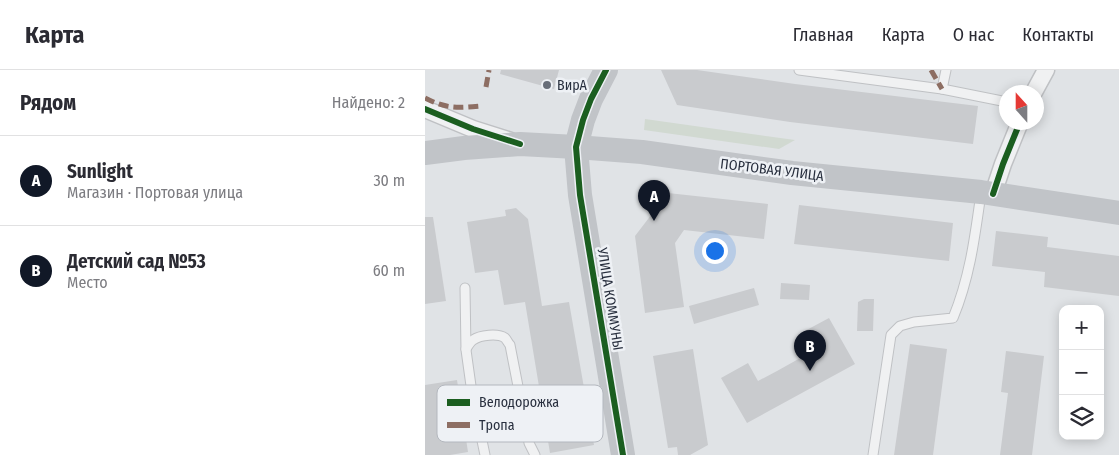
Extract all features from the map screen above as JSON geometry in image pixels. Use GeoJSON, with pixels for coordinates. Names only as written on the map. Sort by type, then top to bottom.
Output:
{"type":"FeatureCollection","features":[{"type":"Feature","properties":{"kind":"main road","name":"УЛИЦА КОММУНЫ"},"geometry":{"type":"LineString","coordinates":[[606,70],[591,99],[583,120],[577,146],[580,195],[623,455]]}},
{"type":"Feature","properties":{"kind":"main road","name":"ПОРТОВАЯ УЛИЦА"},"geometry":{"type":"LineString","coordinates":[[425,153],[520,144],[577,146],[642,152],[792,173],[987,193],[1119,213]]}},
{"type":"Feature","properties":{"kind":"street"},"geometry":{"type":"LineString","coordinates":[[1038,85],[1046,70]]}},
{"type":"Feature","properties":{"kind":"street"},"geometry":{"type":"LineString","coordinates":[[425,109],[473,129],[520,144]]}},
{"type":"Feature","properties":{"kind":"street"},"geometry":{"type":"LineString","coordinates":[[987,193],[1003,164],[1017,130]]}},
{"type":"Feature","properties":{"kind":"lane"},"geometry":{"type":"LineString","coordinates":[[799,70],[942,90],[999,101]]}},
{"type":"Feature","properties":{"kind":"lane"},"geometry":{"type":"LineString","coordinates":[[942,90],[947,70]]}},
{"type":"Feature","properties":{"kind":"lane"},"geometry":{"type":"LineString","coordinates":[[873,455],[891,335],[900,326],[914,322],[953,318],[962,297],[987,193]]}},
{"type":"Feature","properties":{"kind":"lane"},"geometry":{"type":"LineString","coordinates":[[465,288],[466,350],[471,385]]}},
{"type":"Feature","properties":{"kind":"lane"},"geometry":{"type":"LineString","coordinates":[[466,350],[469,343],[475,339],[497,335],[505,338],[510,345],[518,385]]}},
{"type":"Feature","properties":{"kind":"lane"},"geometry":{"type":"LineString","coordinates":[[482,442],[485,455]]}},
{"type":"Feature","properties":{"kind":"lane"},"geometry":{"type":"LineString","coordinates":[[529,442],[535,455]]}},
{"type":"Feature","properties":{"kind":"shaded area"},"geometry":{"type":"Polygon","coordinates":[[[645,119],[795,140],[779,149],[644,130],[645,119]]]}},
{"type":"Feature","properties":{"kind":"building"},"geometry":{"type":"Polygon","coordinates":[[[501,70],[559,70],[554,89],[500,74],[501,70]]]}},
{"type":"Feature","properties":{"kind":"building"},"geometry":{"type":"Polygon","coordinates":[[[661,70],[697,70],[978,106],[973,144],[790,122],[677,105],[661,70]]]}},
{"type":"Feature","properties":{"kind":"building"},"geometry":{"type":"Polygon","coordinates":[[[668,193],[768,204],[764,239],[684,230],[675,243],[684,307],[645,313],[635,236],[668,193]]]}},
{"type":"Feature","properties":{"kind":"building"},"geometry":{"type":"Polygon","coordinates":[[[799,205],[953,223],[949,261],[794,244],[799,205]]]}},
{"type":"Feature","properties":{"kind":"building"},"geometry":{"type":"Polygon","coordinates":[[[516,208],[528,219],[542,306],[569,302],[584,385],[539,385],[525,302],[504,305],[498,270],[475,273],[467,222],[506,216],[505,210],[516,208]]]}},
{"type":"Feature","properties":{"kind":"building"},"geometry":{"type":"Polygon","coordinates":[[[425,217],[433,217],[446,301],[425,304],[425,217]]]}},
{"type":"Feature","properties":{"kind":"building"},"geometry":{"type":"Polygon","coordinates":[[[996,231],[1048,237],[1047,247],[1119,256],[1119,296],[1044,287],[1045,272],[992,266],[996,231]]]}},
{"type":"Feature","properties":{"kind":"building"},"geometry":{"type":"Polygon","coordinates":[[[781,283],[810,285],[809,300],[780,299],[781,283]]]}},
{"type":"Feature","properties":{"kind":"building"},"geometry":{"type":"Polygon","coordinates":[[[754,288],[759,305],[694,324],[689,306],[754,288]]]}},
{"type":"Feature","properties":{"kind":"building"},"geometry":{"type":"Polygon","coordinates":[[[864,299],[874,299],[873,331],[857,331],[858,302],[864,299]]]}},
{"type":"Feature","properties":{"kind":"building"},"geometry":{"type":"Polygon","coordinates":[[[829,318],[855,364],[747,423],[721,378],[748,363],[758,381],[777,371],[811,352],[801,333],[829,318]]]}},
{"type":"Feature","properties":{"kind":"building"},"geometry":{"type":"Polygon","coordinates":[[[910,344],[947,349],[933,455],[894,455],[910,344]]]}},
{"type":"Feature","properties":{"kind":"building"},"geometry":{"type":"Polygon","coordinates":[[[693,349],[708,445],[690,455],[678,455],[677,447],[668,448],[653,356],[693,349]]]}},
{"type":"Feature","properties":{"kind":"building"},"geometry":{"type":"Polygon","coordinates":[[[1006,351],[1044,356],[1032,455],[1000,455],[1008,393],[1001,392],[1006,351]]]}},
{"type":"Feature","properties":{"kind":"building"},"geometry":{"type":"Polygon","coordinates":[[[457,380],[458,385],[437,385],[437,442],[466,442],[468,452],[450,455],[425,455],[425,385],[457,380]]]}},
{"type":"Feature","properties":{"kind":"building"},"geometry":{"type":"Polygon","coordinates":[[[548,442],[593,442],[594,445],[550,453],[548,442]]]}},
{"type":"Feature","properties":{"kind":"marked path"},"geometry":{"type":"LineString","coordinates":[[486,87],[489,70]]}},
{"type":"Feature","properties":{"kind":"marked path"},"geometry":{"type":"LineString","coordinates":[[931,70],[942,89]]}},
{"type":"Feature","properties":{"kind":"marked path"},"geometry":{"type":"LineString","coordinates":[[425,98],[452,107],[480,106]]}},
{"type":"Feature","properties":{"kind":"cycle path"},"geometry":{"type":"LineString","coordinates":[[606,70],[591,99],[576,147],[580,195],[623,455]]}},
{"type":"Feature","properties":{"kind":"cycle path"},"geometry":{"type":"LineString","coordinates":[[425,109],[473,129],[520,144]]}},
{"type":"Feature","properties":{"kind":"cycle path"},"geometry":{"type":"LineString","coordinates":[[993,194],[1017,130]]}},
{"type":"Feature","properties":{"kind":"place","name":"ВирА"},"geometry":{"type":"Point","coordinates":[547,85]}},
{"type":"Feature","properties":{"kind":"place","name":"Sunlight"},"geometry":{"type":"Point","coordinates":[654,221]}},
{"type":"Feature","properties":{"kind":"place","name":"Детский сад №53"},"geometry":{"type":"Point","coordinates":[810,371]}}]}
